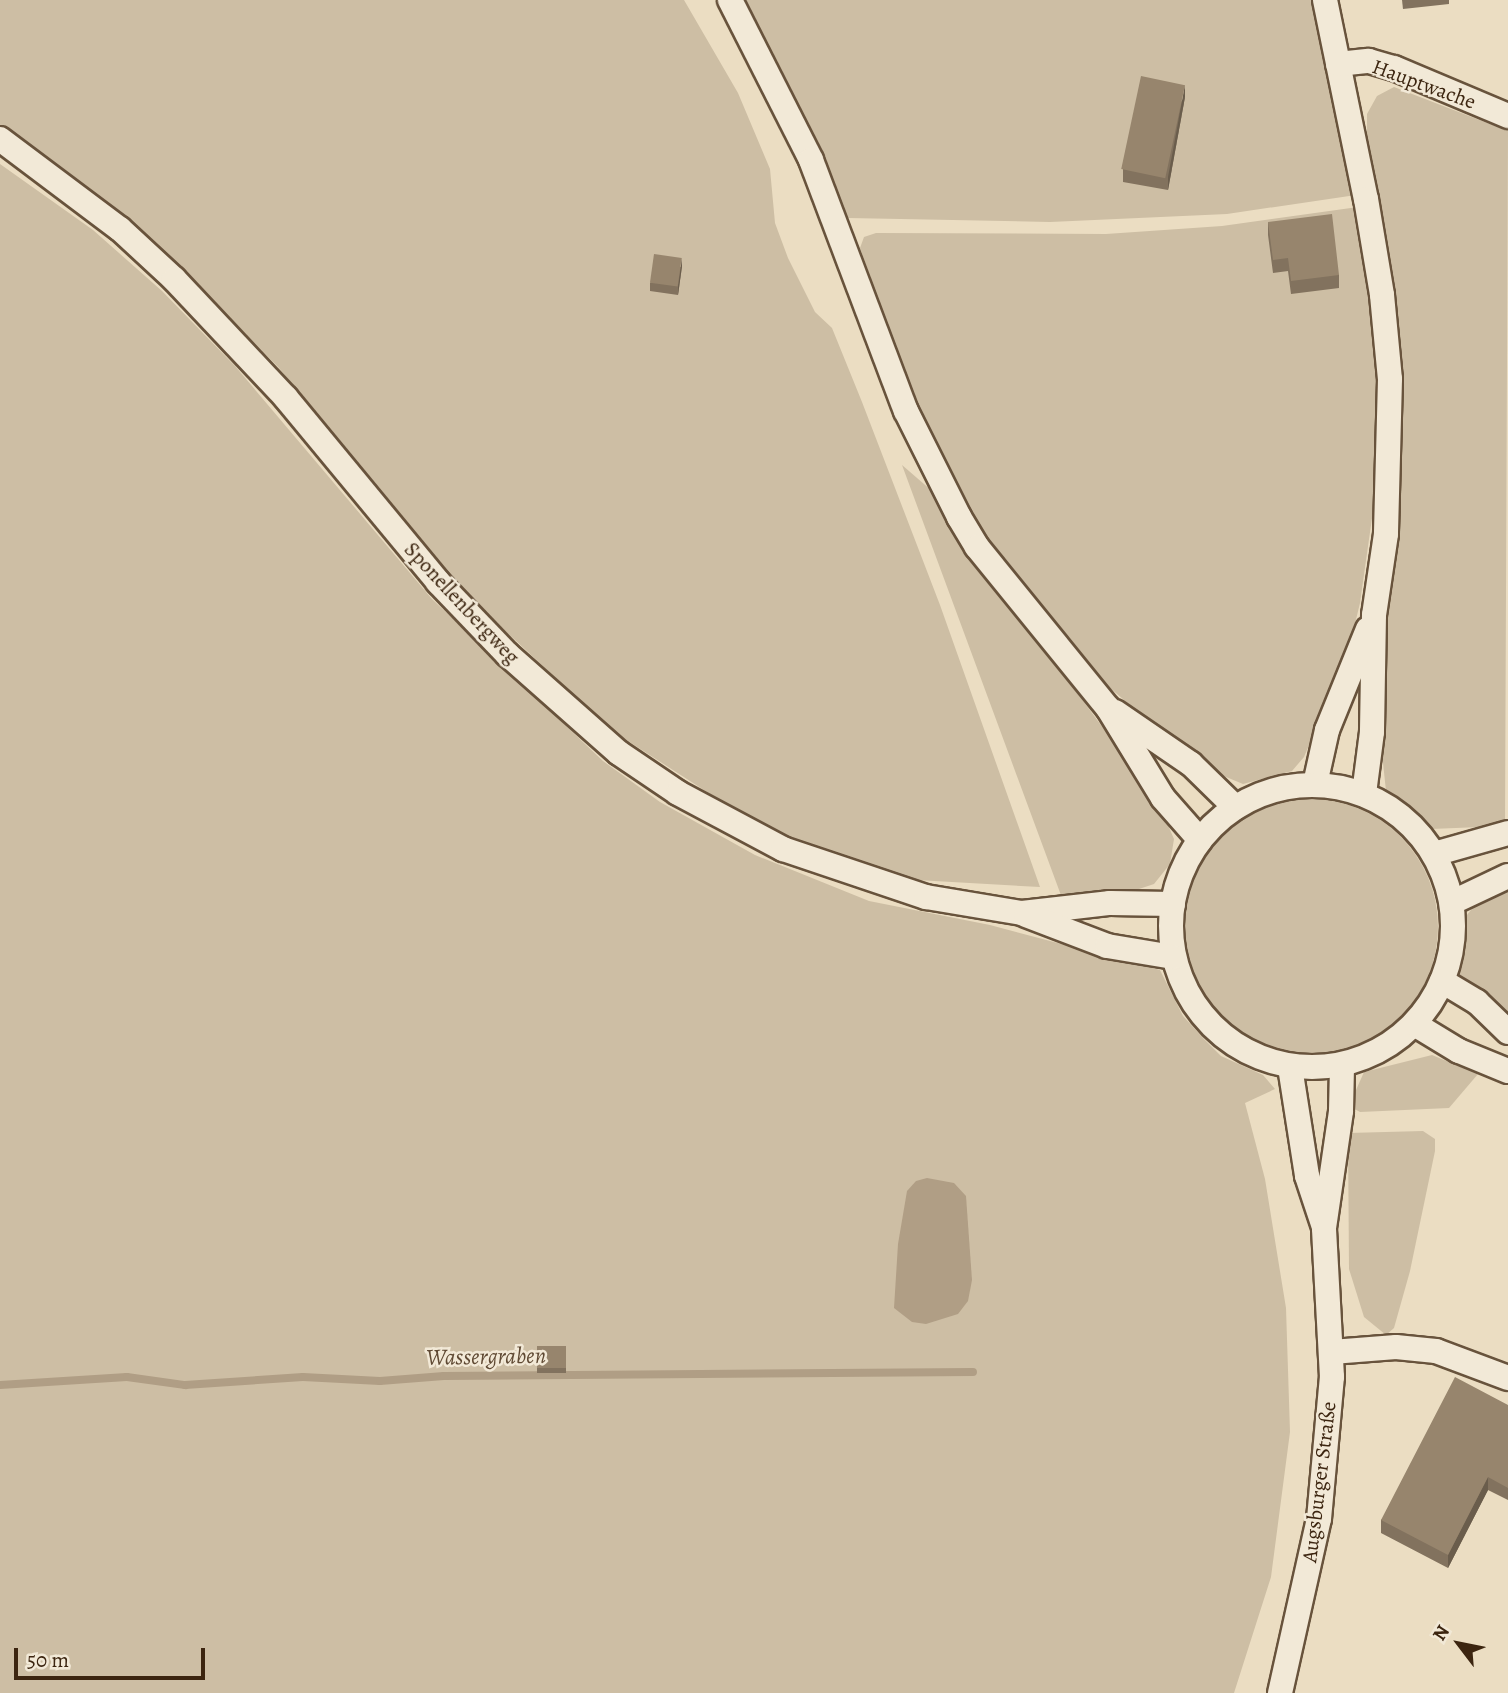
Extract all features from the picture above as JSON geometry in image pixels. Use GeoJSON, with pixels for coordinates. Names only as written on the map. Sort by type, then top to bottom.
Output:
{"type":"FeatureCollection","features":[{"type":"Feature","properties":{"kind":"street"},"geometry":{"type":"LineString","coordinates":[[730,0],[811,160],[893,378],[937,477],[977,547],[1108,708],[1163,798],[1200,840]]}},
{"type":"Feature","properties":{"kind":"street"},"geometry":{"type":"LineString","coordinates":[[1325,0],[1380,281],[1390,379],[1386,534],[1374,615],[1372,732],[1364,794]]}},
{"type":"Feature","properties":{"kind":"street","name":"Hauptwache"},"geometry":{"type":"LineString","coordinates":[[1338,64],[1369,61],[1394,68],[1508,116]]}},
{"type":"Feature","properties":{"kind":"street","name":"Sponellenbergweg"},"geometry":{"type":"LineString","coordinates":[[0,139],[120,229],[174,278],[286,398],[438,582],[507,654],[620,753],[678,793],[783,849],[914,894],[1022,913],[1107,946],[1173,957]]}},
{"type":"Feature","properties":{"kind":"street"},"geometry":{"type":"LineString","coordinates":[[1314,784],[1327,730],[1374,615]]}},
{"type":"Feature","properties":{"kind":"street"},"geometry":{"type":"LineString","coordinates":[[1108,708],[1191,764],[1235,807]]}},
{"type":"Feature","properties":{"kind":"street"},"geometry":{"type":"LineString","coordinates":[[1314,784],[1364,794],[1404,819],[1434,854],[1452,902],[1451,952],[1442,981],[1416,1024],[1376,1052],[1342,1066],[1290,1067],[1246,1052],[1223,1037],[1203,1017],[1182,984],[1173,957],[1173,904],[1182,870],[1200,840],[1235,807],[1264,793],[1314,784]]}},
{"type":"Feature","properties":{"kind":"street"},"geometry":{"type":"LineString","coordinates":[[1434,854],[1508,833]]}},
{"type":"Feature","properties":{"kind":"street"},"geometry":{"type":"LineString","coordinates":[[1452,902],[1508,876]]}},
{"type":"Feature","properties":{"kind":"street","name":"Sponellenbergweg"},"geometry":{"type":"LineString","coordinates":[[1022,913],[1110,903],[1173,904]]}},
{"type":"Feature","properties":{"kind":"street"},"geometry":{"type":"LineString","coordinates":[[1442,981],[1477,1002],[1508,1032]]}},
{"type":"Feature","properties":{"kind":"street"},"geometry":{"type":"LineString","coordinates":[[1416,1024],[1459,1051],[1508,1071]]}},
{"type":"Feature","properties":{"kind":"street","name":"Augsburger Straße"},"geometry":{"type":"LineString","coordinates":[[1279,1693],[1319,1519],[1332,1352],[1324,1228],[1341,1111],[1342,1066]]}},
{"type":"Feature","properties":{"kind":"street","name":"Augsburger Straße"},"geometry":{"type":"LineString","coordinates":[[1290,1067],[1307,1176],[1324,1228]]}},
{"type":"Feature","properties":{"kind":"street"},"geometry":{"type":"LineString","coordinates":[[1332,1352],[1395,1347],[1436,1351],[1508,1378]]}},
{"type":"Feature","properties":{"kind":"shaded area"},"geometry":{"type":"Polygon","coordinates":[[[0,0],[684,0],[738,93],[770,169],[775,223],[788,258],[815,312],[832,328],[862,402],[940,605],[1040,887],[899,879],[822,852],[752,821],[614,732],[445,575],[279,368],[203,290],[141,231],[0,126],[0,0]]]}},
{"type":"Feature","properties":{"kind":"shaded area"},"geometry":{"type":"Polygon","coordinates":[[[745,0],[1313,0],[1356,195],[1227,214],[1050,222],[848,218],[808,123],[745,0]]]}},
{"type":"Feature","properties":{"kind":"shaded area"},"geometry":{"type":"Polygon","coordinates":[[[1394,87],[1508,131],[1505,826],[1431,829],[1386,791],[1381,744],[1390,449],[1375,190],[1367,137],[1367,114],[1377,96],[1394,87]]]}},
{"type":"Feature","properties":{"kind":"shaded area"},"geometry":{"type":"Polygon","coordinates":[[[0,164],[93,230],[162,291],[235,366],[432,599],[603,761],[660,802],[755,855],[869,901],[990,925],[1160,970],[1183,1016],[1204,1039],[1221,1056],[1263,1075],[1275,1089],[1245,1103],[1265,1179],[1286,1308],[1290,1432],[1271,1577],[1234,1693],[0,1693],[0,164]]]}},
{"type":"Feature","properties":{"kind":"shaded area"},"geometry":{"type":"Polygon","coordinates":[[[1358,207],[1377,353],[1375,497],[1360,603],[1348,653],[1304,757],[1292,771],[1243,784],[1202,767],[1088,669],[988,546],[953,487],[918,412],[860,248],[864,237],[876,233],[1106,234],[1222,226],[1358,207]]]}},
{"type":"Feature","properties":{"kind":"shaded area"},"geometry":{"type":"Polygon","coordinates":[[[902,465],[939,497],[1023,620],[1158,802],[1174,839],[1170,864],[1154,884],[1124,894],[1062,898],[902,465]]]}},
{"type":"Feature","properties":{"kind":"shaded area"},"geometry":{"type":"Polygon","coordinates":[[[1297,799],[1323,799],[1359,808],[1381,820],[1401,836],[1417,856],[1429,878],[1436,902],[1436,952],[1429,976],[1417,998],[1401,1018],[1381,1034],[1359,1046],[1323,1055],[1297,1055],[1261,1046],[1239,1034],[1219,1018],[1203,998],[1191,976],[1182,940],[1182,914],[1191,878],[1203,856],[1219,836],[1239,820],[1261,808],[1297,799]]]}},
{"type":"Feature","properties":{"kind":"shaded area"},"geometry":{"type":"Polygon","coordinates":[[[1508,886],[1508,1020],[1455,973],[1467,915],[1478,901],[1508,886]]]}},
{"type":"Feature","properties":{"kind":"shaded area"},"geometry":{"type":"Polygon","coordinates":[[[1432,1055],[1478,1074],[1449,1108],[1360,1112],[1349,1106],[1364,1072],[1432,1055]]]}},
{"type":"Feature","properties":{"kind":"shaded area"},"geometry":{"type":"Polygon","coordinates":[[[1423,1131],[1435,1139],[1435,1151],[1410,1271],[1394,1328],[1386,1335],[1364,1317],[1349,1269],[1348,1133],[1423,1131]]]}},
{"type":"Feature","properties":{"kind":"shaded area"},"geometry":{"type":"Polygon","coordinates":[[[927,1178],[954,1183],[966,1196],[972,1280],[968,1301],[958,1314],[926,1324],[912,1322],[894,1308],[898,1244],[907,1191],[916,1181],[927,1178]]]}},
{"type":"Feature","properties":{"kind":"building"},"geometry":{"type":"Polygon","coordinates":[[[1141,76],[1185,85],[1165,178],[1121,169],[1141,76]]]}},
{"type":"Feature","properties":{"kind":"building"},"geometry":{"type":"Polygon","coordinates":[[[1332,214],[1339,275],[1291,281],[1288,258],[1273,260],[1268,222],[1332,214]]]}},
{"type":"Feature","properties":{"kind":"building"},"geometry":{"type":"Polygon","coordinates":[[[654,254],[682,258],[678,287],[650,283],[654,254]]]}},
{"type":"Feature","properties":{"kind":"building"},"geometry":{"type":"Polygon","coordinates":[[[537,1346],[566,1346],[566,1368],[537,1368],[537,1346]]]}},
{"type":"Feature","properties":{"kind":"building"},"geometry":{"type":"Polygon","coordinates":[[[1455,1377],[1508,1405],[1508,1488],[1488,1477],[1448,1555],[1381,1520],[1455,1377]]]}},
{"type":"Feature","properties":{"kind":"waterway","name":"Wassergraben"},"geometry":{"type":"LineString","coordinates":[[0,1385],[127,1377],[185,1385],[303,1377],[380,1381],[444,1376],[973,1372]]}}]}
